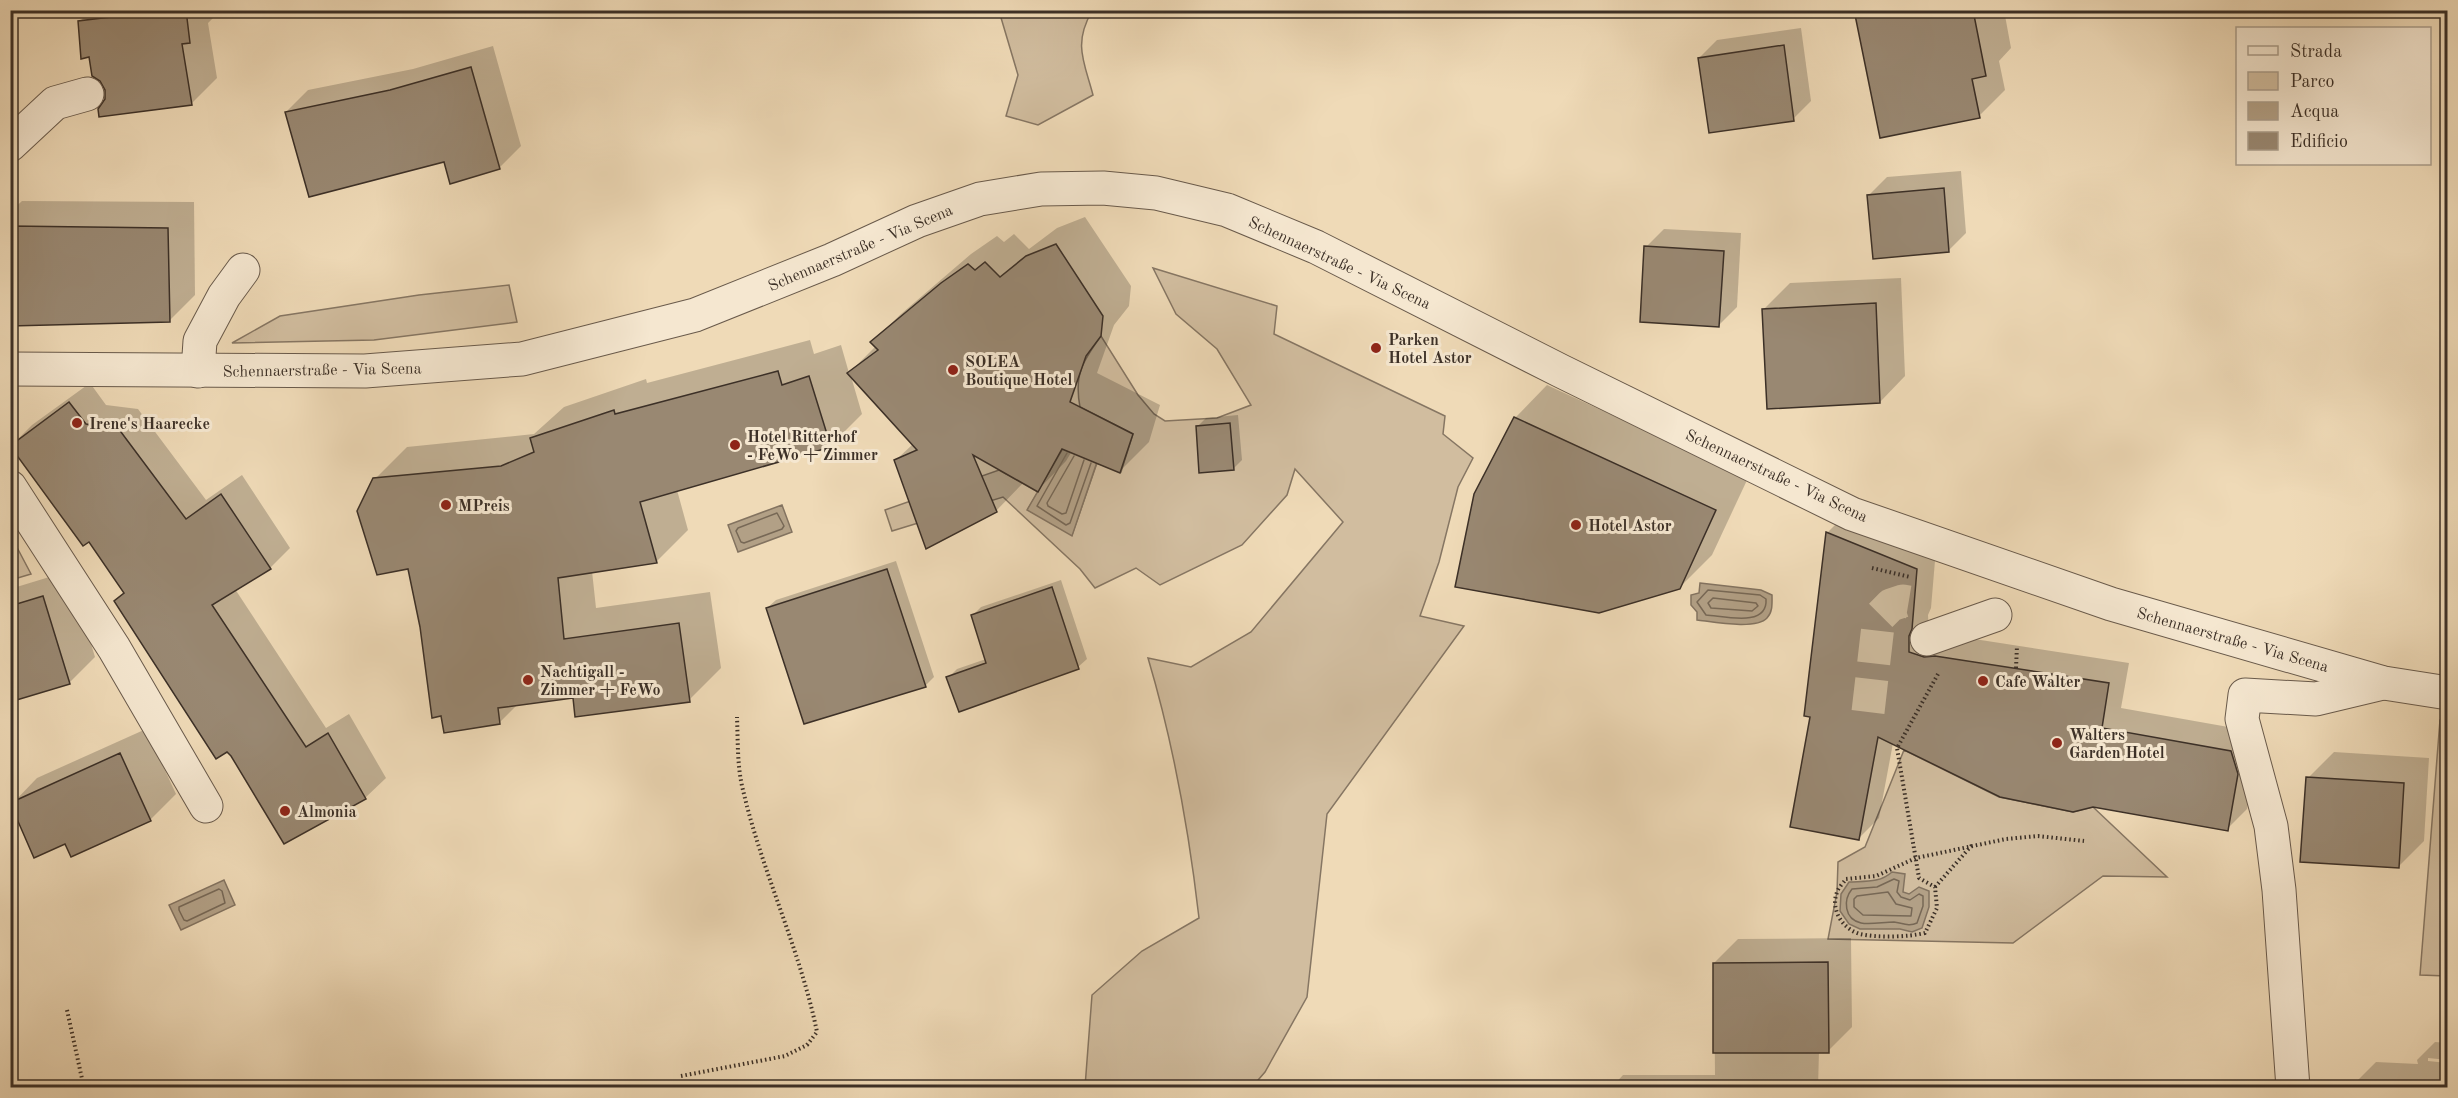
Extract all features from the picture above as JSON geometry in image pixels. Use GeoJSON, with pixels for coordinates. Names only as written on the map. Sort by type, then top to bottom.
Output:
{"type":"FeatureCollection","features":[{"type":"Feature","properties":{"kind":"street"},"geometry":{"type":"LineString","coordinates":[[10,146],[55,103],[87,94]]}},
{"type":"Feature","properties":{"kind":"street","name":"Schennaerstraße - Via Scena"},"geometry":{"type":"LineString","coordinates":[[10,369],[365,371],[522,359],[695,315],[832,260],[917,220],[980,199],[1041,189],[1103,188],[1156,193],[1227,210],[1316,247],[1851,514],[2111,604],[2384,683],[2448,693]]}},
{"type":"Feature","properties":{"kind":"street"},"geometry":{"type":"LineString","coordinates":[[198,371],[200,341],[224,296],[243,270]]}},
{"type":"Feature","properties":{"kind":"street"},"geometry":{"type":"LineString","coordinates":[[10,487],[114,648],[206,806]]}},
{"type":"Feature","properties":{"kind":"street"},"geometry":{"type":"LineString","coordinates":[[1935,653],[1995,615]]}},
{"type":"Feature","properties":{"kind":"street"},"geometry":{"type":"LineString","coordinates":[[2294,1088],[2279,890],[2271,826],[2242,719],[2245,695],[2316,699],[2384,683]]}},
{"type":"Feature","properties":{"kind":"path"},"geometry":{"type":"LineString","coordinates":[[1872,568],[1916,579]]}},
{"type":"Feature","properties":{"kind":"path"},"geometry":{"type":"LineString","coordinates":[[1935,653],[1898,748],[1919,878],[1935,887]]}},
{"type":"Feature","properties":{"kind":"path"},"geometry":{"type":"LineString","coordinates":[[681,1076],[785,1056],[807,1046],[817,1032],[808,988],[774,896],[742,788],[736,717]]}},
{"type":"Feature","properties":{"kind":"path"},"geometry":{"type":"LineString","coordinates":[[1973,844],[1935,887],[1937,908],[1925,933],[1911,936],[1860,934],[1846,927],[1836,912],[1837,892],[1846,879],[1876,876],[1916,858],[1973,844],[2038,836],[2084,841]]}},
{"type":"Feature","properties":{"kind":"path"},"geometry":{"type":"LineString","coordinates":[[67,1010],[84,1088]]}},
{"type":"Feature","properties":{"kind":"green space"},"geometry":{"type":"Polygon","coordinates":[[[999,11],[1092,11],[1083,33],[1082,53],[1093,95],[1038,125],[1006,116],[1018,75],[999,11]]]}},
{"type":"Feature","properties":{"kind":"green space"},"geometry":{"type":"Polygon","coordinates":[[[1153,268],[1277,306],[1274,334],[1445,416],[1443,434],[1473,458],[1458,487],[1439,562],[1420,616],[1464,626],[1327,814],[1307,997],[1265,1072],[1252,1087],[1085,1087],[1092,995],[1142,951],[1199,918],[1179,787],[1148,658],[1191,667],[1251,632],[1343,522],[1295,469],[1287,495],[1242,545],[1160,585],[1136,568],[1095,588],[1080,569],[1003,497],[892,531],[885,510],[999,470],[1038,492],[1028,509],[1072,535],[1097,463],[1121,472],[1133,434],[1080,407],[1078,386],[1081,369],[1101,336],[1138,395],[1154,414],[1165,421],[1217,418],[1251,405],[1217,349],[1176,314],[1153,268]]]}},
{"type":"Feature","properties":{"kind":"green space"},"geometry":{"type":"Polygon","coordinates":[[[509,285],[517,322],[374,340],[232,343],[280,316],[419,295],[509,285]]]}},
{"type":"Feature","properties":{"kind":"green space"},"geometry":{"type":"Polygon","coordinates":[[[11,536],[31,574],[10,580],[11,536]]]}},
{"type":"Feature","properties":{"kind":"green space"},"geometry":{"type":"Polygon","coordinates":[[[2440,720],[2448,721],[2447,976],[2420,975],[2440,720]]]}},
{"type":"Feature","properties":{"kind":"green space"},"geometry":{"type":"Polygon","coordinates":[[[1904,750],[1999,797],[2073,812],[2093,807],[2167,877],[2103,876],[2013,943],[1828,939],[1837,892],[1838,862],[1865,847],[1904,750]]]}},
{"type":"Feature","properties":{"kind":"water"},"geometry":{"type":"Polygon","coordinates":[[[1073,431],[1103,444],[1072,536],[1027,510],[1073,431]]]}},
{"type":"Feature","properties":{"kind":"water"},"geometry":{"type":"Polygon","coordinates":[[[782,505],[792,532],[738,552],[728,525],[782,505]]]}},
{"type":"Feature","properties":{"kind":"water"},"geometry":{"type":"Polygon","coordinates":[[[1700,583],[1761,590],[1772,595],[1770,613],[1762,622],[1754,624],[1697,620],[1697,612],[1691,605],[1691,595],[1699,593],[1700,583]]]}},
{"type":"Feature","properties":{"kind":"water"},"geometry":{"type":"Polygon","coordinates":[[[1892,872],[1905,874],[1903,892],[1909,894],[1919,887],[1929,891],[1929,907],[1922,928],[1912,932],[1900,929],[1860,929],[1849,924],[1840,911],[1841,894],[1849,882],[1877,880],[1892,872]]]}},
{"type":"Feature","properties":{"kind":"water"},"geometry":{"type":"Polygon","coordinates":[[[224,880],[235,905],[181,930],[169,905],[224,880]]]}},
{"type":"Feature","properties":{"kind":"building"},"geometry":{"type":"Polygon","coordinates":[[[186,10],[190,43],[182,44],[192,105],[99,117],[98,109],[105,99],[105,90],[100,81],[92,76],[89,57],[81,59],[78,21],[186,10]]]}},
{"type":"Feature","properties":{"kind":"building"},"geometry":{"type":"Polygon","coordinates":[[[1854,10],[1973,10],[1986,76],[1972,79],[1980,118],[1880,138],[1854,10]]]}},
{"type":"Feature","properties":{"kind":"building"},"geometry":{"type":"Polygon","coordinates":[[[1784,45],[1794,121],[1709,133],[1698,58],[1784,45]]]}},
{"type":"Feature","properties":{"kind":"building"},"geometry":{"type":"Polygon","coordinates":[[[471,67],[500,169],[450,184],[444,162],[309,197],[285,112],[390,90],[471,67]]]}},
{"type":"Feature","properties":{"kind":"building"},"geometry":{"type":"Polygon","coordinates":[[[1944,188],[1949,252],[1873,259],[1867,195],[1944,188]]]}},
{"type":"Feature","properties":{"kind":"building"},"geometry":{"type":"Polygon","coordinates":[[[10,226],[168,228],[170,322],[10,326],[10,226]]]}},
{"type":"Feature","properties":{"kind":"building"},"geometry":{"type":"Polygon","coordinates":[[[1056,244],[1103,316],[1101,336],[1086,356],[1070,402],[1133,434],[1120,473],[1062,449],[1038,492],[973,455],[997,512],[926,549],[894,460],[917,450],[847,373],[878,350],[870,342],[941,283],[968,264],[975,270],[985,262],[1000,277],[1026,256],[1056,244]]]}},
{"type":"Feature","properties":{"kind":"building"},"geometry":{"type":"Polygon","coordinates":[[[1644,246],[1724,251],[1719,327],[1640,322],[1644,246]]]}},
{"type":"Feature","properties":{"kind":"building"},"geometry":{"type":"Polygon","coordinates":[[[1876,303],[1880,403],[1767,409],[1762,309],[1876,303]]]}},
{"type":"Feature","properties":{"kind":"building"},"geometry":{"type":"Polygon","coordinates":[[[778,371],[782,385],[809,376],[831,447],[640,502],[657,563],[558,578],[564,639],[679,623],[690,702],[575,717],[573,698],[498,708],[500,724],[444,733],[441,716],[432,718],[420,627],[408,569],[377,575],[357,511],[373,478],[501,466],[534,452],[530,438],[614,410],[615,414],[778,371]]]}},
{"type":"Feature","properties":{"kind":"building"},"geometry":{"type":"Polygon","coordinates":[[[69,402],[86,424],[118,428],[186,519],[221,494],[271,569],[212,605],[306,747],[328,733],[366,799],[284,844],[231,756],[227,752],[216,759],[114,601],[124,593],[89,542],[83,546],[10,446],[69,402]]]}},
{"type":"Feature","properties":{"kind":"building"},"geometry":{"type":"Polygon","coordinates":[[[1514,417],[1716,510],[1680,589],[1599,613],[1455,587],[1474,494],[1514,417]]]}},
{"type":"Feature","properties":{"kind":"building"},"geometry":{"type":"Polygon","coordinates":[[[1230,423],[1234,470],[1199,473],[1196,426],[1230,423]]]}},
{"type":"Feature","properties":{"kind":"building"},"geometry":{"type":"Polygon","coordinates":[[[1826,532],[1917,569],[1909,652],[1924,657],[1935,656],[2109,683],[2102,728],[2231,751],[2238,774],[2228,831],[2093,807],[2073,812],[2000,797],[1878,737],[1859,840],[1790,827],[1810,717],[1804,716],[1826,532]]]}},
{"type":"Feature","properties":{"kind":"building"},"geometry":{"type":"Polygon","coordinates":[[[887,569],[926,687],[804,724],[766,608],[887,569]]]}},
{"type":"Feature","properties":{"kind":"building"},"geometry":{"type":"Polygon","coordinates":[[[1052,587],[1079,669],[959,712],[946,677],[986,663],[971,615],[1052,587]]]}},
{"type":"Feature","properties":{"kind":"building"},"geometry":{"type":"Polygon","coordinates":[[[43,596],[70,684],[10,702],[10,606],[43,596]]]}},
{"type":"Feature","properties":{"kind":"building"},"geometry":{"type":"Polygon","coordinates":[[[120,753],[151,821],[71,857],[65,844],[34,858],[10,803],[120,753]]]}},
{"type":"Feature","properties":{"kind":"building"},"geometry":{"type":"Polygon","coordinates":[[[2306,777],[2404,783],[2399,868],[2300,862],[2306,777]]]}},
{"type":"Feature","properties":{"kind":"building"},"geometry":{"type":"Polygon","coordinates":[[[1828,962],[1829,1053],[1713,1053],[1713,963],[1828,962]]]}},
{"type":"Feature","properties":{"kind":"tunnel"},"geometry":{"type":"LineString","coordinates":[[1868,712],[1879,617],[1891,605],[1903,601],[1915,603]]}},
{"type":"Feature","properties":{"kind":"place","name":"Parken Hotel Astor"},"geometry":{"type":"Point","coordinates":[1376,348]}},
{"type":"Feature","properties":{"kind":"place","name":"SOLEA Boutique Hotel"},"geometry":{"type":"Point","coordinates":[953,370]}},
{"type":"Feature","properties":{"kind":"place","name":"Irene's Haarecke"},"geometry":{"type":"Point","coordinates":[77,423]}},
{"type":"Feature","properties":{"kind":"place","name":"Hotel Ritterhof - FeWo + Zimmer"},"geometry":{"type":"Point","coordinates":[735,445]}},
{"type":"Feature","properties":{"kind":"place","name":"MPreis"},"geometry":{"type":"Point","coordinates":[446,505]}},
{"type":"Feature","properties":{"kind":"place","name":"Hotel Astor"},"geometry":{"type":"Point","coordinates":[1576,525]}},
{"type":"Feature","properties":{"kind":"place","name":"Nachtigall - Zimmer + FeWo"},"geometry":{"type":"Point","coordinates":[528,680]}},
{"type":"Feature","properties":{"kind":"place","name":"Cafe Walter"},"geometry":{"type":"Point","coordinates":[1983,681]}},
{"type":"Feature","properties":{"kind":"place","name":"Walters Garden Hotel"},"geometry":{"type":"Point","coordinates":[2057,743]}},
{"type":"Feature","properties":{"kind":"place","name":"Almonia"},"geometry":{"type":"Point","coordinates":[285,811]}}]}
